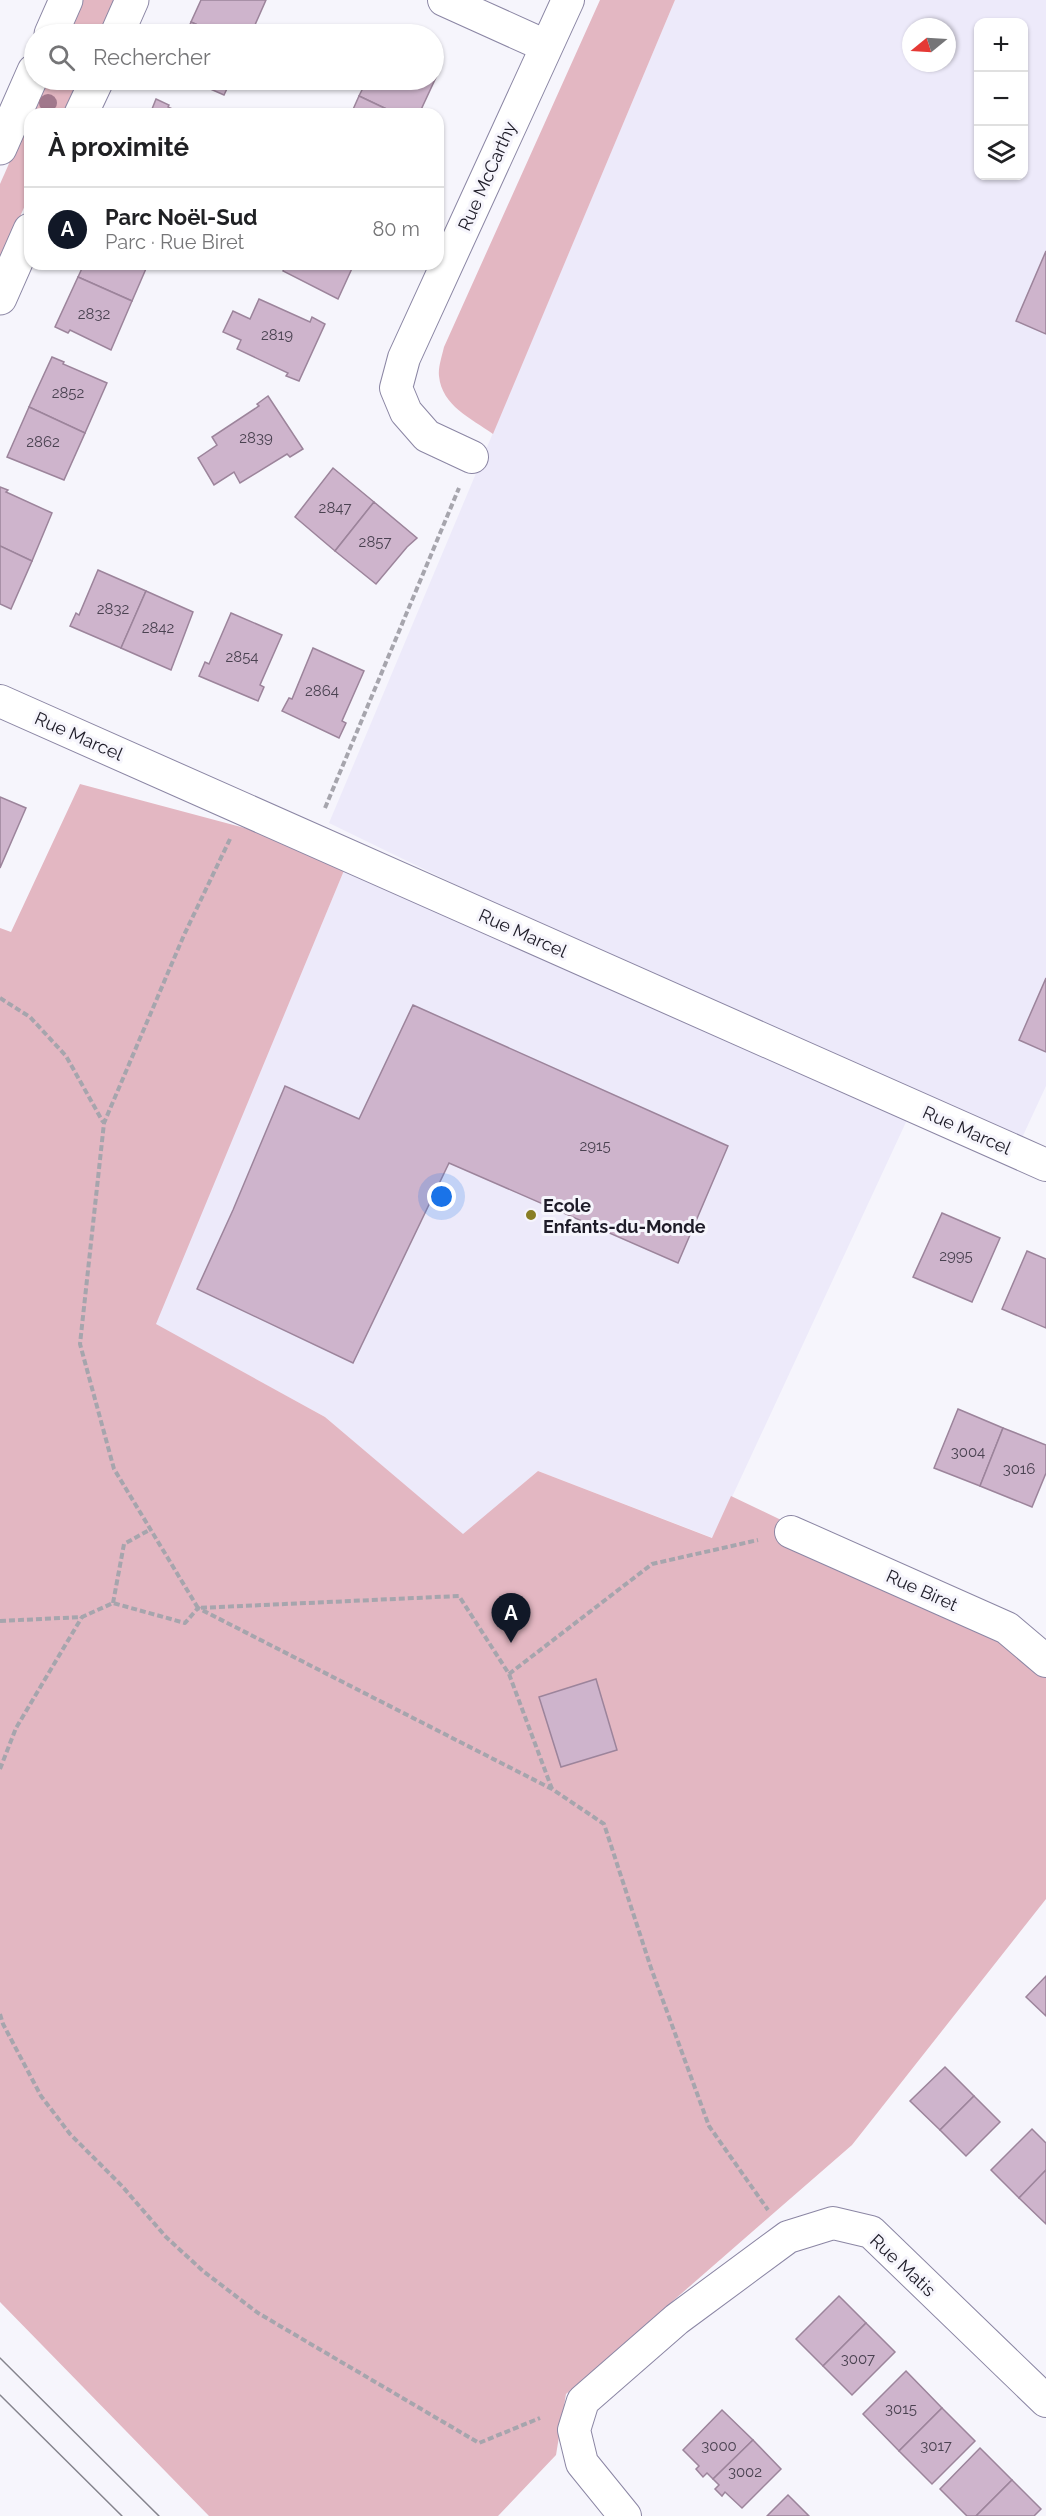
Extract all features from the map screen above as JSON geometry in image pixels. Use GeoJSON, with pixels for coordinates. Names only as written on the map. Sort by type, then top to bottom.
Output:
{"type":"FeatureCollection","features":[{"type":"Feature","properties":{"kind":"street"},"geometry":{"type":"LineString","coordinates":[[55,24],[66,0]]}},
{"type":"Feature","properties":{"kind":"street"},"geometry":{"type":"LineString","coordinates":[[121,24],[132,0]]}},
{"type":"Feature","properties":{"kind":"street"},"geometry":{"type":"LineString","coordinates":[[444,0],[546,46]]}},
{"type":"Feature","properties":{"kind":"street","name":"Rue McCarthy"},"geometry":{"type":"LineString","coordinates":[[472,457],[427,436],[406,412],[396,388],[404,358],[568,0]]}},
{"type":"Feature","properties":{"kind":"street"},"geometry":{"type":"LineString","coordinates":[[0,148],[26,90]]}},
{"type":"Feature","properties":{"kind":"street"},"geometry":{"type":"LineString","coordinates":[[84,108],[92,90]]}},
{"type":"Feature","properties":{"kind":"street"},"geometry":{"type":"LineString","coordinates":[[0,298],[24,244]]}},
{"type":"Feature","properties":{"kind":"street","name":"Rue Marcel"},"geometry":{"type":"LineString","coordinates":[[0,701],[1046,1165]]}},
{"type":"Feature","properties":{"kind":"street","name":"Rue Biret"},"geometry":{"type":"LineString","coordinates":[[791,1532],[1007,1628],[1046,1661]]}},
{"type":"Feature","properties":{"kind":"street","name":"Rue Matis"},"geometry":{"type":"LineString","coordinates":[[583,2401],[677,2319],[788,2237],[833,2223],[871,2232],[1046,2401]]}},
{"type":"Feature","properties":{"kind":"street"},"geometry":{"type":"LineString","coordinates":[[583,2401],[574,2430],[582,2463],[625,2516]]}},
{"type":"Feature","properties":{"kind":"path"},"geometry":{"type":"LineString","coordinates":[[312,839],[472,457]]}},
{"type":"Feature","properties":{"kind":"path"},"geometry":{"type":"LineString","coordinates":[[245,809],[184,935],[104,1123],[80,1344],[114,1469],[198,1608],[552,1789],[604,1824],[651,1968],[709,2126],[788,2237]]}},
{"type":"Feature","properties":{"kind":"path"},"geometry":{"type":"LineString","coordinates":[[0,998],[30,1017],[66,1056],[104,1123]]}},
{"type":"Feature","properties":{"kind":"path"},"geometry":{"type":"LineString","coordinates":[[113,1604],[124,1544],[151,1529]]}},
{"type":"Feature","properties":{"kind":"path"},"geometry":{"type":"LineString","coordinates":[[509,1674],[652,1564],[791,1532]]}},
{"type":"Feature","properties":{"kind":"path"},"geometry":{"type":"LineString","coordinates":[[0,1621],[82,1617],[113,1604],[185,1623],[198,1608],[459,1596],[509,1674],[552,1789]]}},
{"type":"Feature","properties":{"kind":"path"},"geometry":{"type":"LineString","coordinates":[[0,1769],[16,1728],[82,1617]]}},
{"type":"Feature","properties":{"kind":"path"},"geometry":{"type":"LineString","coordinates":[[0,2014],[41,2096],[70,2134],[122,2186],[166,2237],[203,2271],[258,2313],[479,2443],[583,2401]]}},
{"type":"Feature","properties":{"kind":"shaded area"},"geometry":{"type":"Polygon","coordinates":[[[82,0],[116,0],[105,24],[71,24],[82,0]]]}},
{"type":"Feature","properties":{"kind":"shaded area"},"geometry":{"type":"Polygon","coordinates":[[[600,0],[675,0],[493,434],[467,417],[446,395],[439,376],[441,358],[600,0]]]}},
{"type":"Feature","properties":{"kind":"shaded area"},"geometry":{"type":"Polygon","coordinates":[[[675,0],[1046,0],[1046,1086],[1014,1155],[913,1107],[713,1538],[538,1471],[463,1535],[325,1417],[155,1324],[350,856],[883,1092],[329,823],[675,0]]]}},
{"type":"Feature","properties":{"kind":"shaded area"},"geometry":{"type":"Polygon","coordinates":[[[42,90],[77,90],[69,108],[34,108],[42,90]]]}},
{"type":"Feature","properties":{"kind":"shaded area"},"geometry":{"type":"Polygon","coordinates":[[[24,130],[24,208],[0,262],[0,184],[24,130]]]}},
{"type":"Feature","properties":{"kind":"shaded area"},"geometry":{"type":"Polygon","coordinates":[[[80,784],[350,856],[156,1324],[325,1417],[463,1534],[538,1471],[712,1538],[731,1496],[998,1624],[1046,1662],[1046,1899],[852,2145],[566,2394],[556,2455],[498,2516],[209,2516],[0,2302],[0,928],[11,932],[80,784]]]}},
{"type":"Feature","properties":{"kind":"building"},"geometry":{"type":"Polygon","coordinates":[[[201,0],[266,0],[255,24],[195,24],[191,22],[201,0]]]}},
{"type":"Feature","properties":{"kind":"building"},"geometry":{"type":"Polygon","coordinates":[[[213,90],[226,90],[224,95],[213,90]]]}},
{"type":"Feature","properties":{"kind":"building"},"geometry":{"type":"Polygon","coordinates":[[[362,90],[430,90],[422,108],[384,108],[359,96],[362,90]]]}},
{"type":"Feature","properties":{"kind":"building"},"geometry":{"type":"Polygon","coordinates":[[[359,96],[384,108],[354,108],[359,96]]]}},
{"type":"Feature","properties":{"kind":"building"},"geometry":{"type":"Polygon","coordinates":[[[156,99],[169,105],[170,108],[152,108],[156,99]]]}},
{"type":"Feature","properties":{"kind":"building"},"geometry":{"type":"Polygon","coordinates":[[[1046,251],[1046,334],[1016,321],[1046,251]]]}},
{"type":"Feature","properties":{"kind":"building"},"geometry":{"type":"Polygon","coordinates":[[[81,270],[145,270],[132,301],[78,277],[81,270]]]}},
{"type":"Feature","properties":{"kind":"building"},"geometry":{"type":"Polygon","coordinates":[[[283,270],[351,270],[338,299],[283,270]]]}},
{"type":"Feature","properties":{"kind":"building"},"geometry":{"type":"Polygon","coordinates":[[[78,277],[132,301],[111,350],[70,330],[68,333],[55,327],[78,277]]]}},
{"type":"Feature","properties":{"kind":"building"},"geometry":{"type":"Polygon","coordinates":[[[259,299],[310,322],[312,317],[325,324],[299,381],[286,376],[288,373],[237,349],[241,340],[223,332],[233,311],[250,319],[259,299]]]}},
{"type":"Feature","properties":{"kind":"building"},"geometry":{"type":"Polygon","coordinates":[[[52,357],[107,383],[85,433],[29,407],[52,357]]]}},
{"type":"Feature","properties":{"kind":"building"},"geometry":{"type":"Polygon","coordinates":[[[268,396],[303,449],[290,457],[287,454],[240,483],[234,472],[214,485],[198,458],[217,445],[212,437],[259,406],[257,404],[268,396]]]}},
{"type":"Feature","properties":{"kind":"building"},"geometry":{"type":"Polygon","coordinates":[[[29,407],[85,433],[64,480],[7,457],[29,407]]]}},
{"type":"Feature","properties":{"kind":"building"},"geometry":{"type":"Polygon","coordinates":[[[333,468],[374,502],[335,551],[295,517],[333,468]]]}},
{"type":"Feature","properties":{"kind":"building"},"geometry":{"type":"Polygon","coordinates":[[[0,487],[52,513],[32,561],[0,546],[0,487]]]}},
{"type":"Feature","properties":{"kind":"building"},"geometry":{"type":"Polygon","coordinates":[[[374,502],[417,538],[376,584],[335,551],[374,502]]]}},
{"type":"Feature","properties":{"kind":"building"},"geometry":{"type":"Polygon","coordinates":[[[0,546],[32,561],[11,609],[0,604],[0,546]]]}},
{"type":"Feature","properties":{"kind":"building"},"geometry":{"type":"Polygon","coordinates":[[[98,570],[146,591],[121,648],[70,626],[76,613],[79,615],[98,570]]]}},
{"type":"Feature","properties":{"kind":"building"},"geometry":{"type":"Polygon","coordinates":[[[146,591],[193,612],[171,670],[121,648],[146,591]]]}},
{"type":"Feature","properties":{"kind":"building"},"geometry":{"type":"Polygon","coordinates":[[[231,613],[282,635],[260,685],[264,687],[258,701],[199,676],[205,662],[209,664],[231,613]]]}},
{"type":"Feature","properties":{"kind":"building"},"geometry":{"type":"Polygon","coordinates":[[[313,648],[364,671],[342,721],[346,723],[339,738],[282,711],[289,698],[292,699],[313,648]]]}},
{"type":"Feature","properties":{"kind":"building"},"geometry":{"type":"Polygon","coordinates":[[[0,797],[26,808],[0,868],[0,797]]]}},
{"type":"Feature","properties":{"kind":"building"},"geometry":{"type":"Polygon","coordinates":[[[1046,978],[1046,1052],[1019,1040],[1046,978]]]}},
{"type":"Feature","properties":{"kind":"building"},"geometry":{"type":"Polygon","coordinates":[[[413,1005],[728,1146],[678,1263],[449,1163],[353,1363],[197,1289],[285,1086],[359,1119],[413,1005]]]}},
{"type":"Feature","properties":{"kind":"building"},"geometry":{"type":"Polygon","coordinates":[[[942,1213],[1000,1238],[972,1302],[913,1277],[942,1213]]]}},
{"type":"Feature","properties":{"kind":"building"},"geometry":{"type":"Polygon","coordinates":[[[1027,1251],[1046,1259],[1046,1328],[1002,1309],[1027,1251]]]}},
{"type":"Feature","properties":{"kind":"building"},"geometry":{"type":"Polygon","coordinates":[[[958,1409],[1003,1428],[980,1486],[934,1468],[958,1409]]]}},
{"type":"Feature","properties":{"kind":"building"},"geometry":{"type":"Polygon","coordinates":[[[1003,1428],[1046,1445],[1046,1473],[1032,1507],[980,1486],[1003,1428]]]}},
{"type":"Feature","properties":{"kind":"building"},"geometry":{"type":"Polygon","coordinates":[[[596,1679],[617,1750],[561,1767],[539,1697],[596,1679]]]}},
{"type":"Feature","properties":{"kind":"building"},"geometry":{"type":"Polygon","coordinates":[[[1046,1976],[1046,2016],[1026,1997],[1046,1976]]]}},
{"type":"Feature","properties":{"kind":"building"},"geometry":{"type":"Polygon","coordinates":[[[945,2067],[974,2096],[940,2130],[910,2101],[945,2067]]]}},
{"type":"Feature","properties":{"kind":"building"},"geometry":{"type":"Polygon","coordinates":[[[974,2096],[1000,2122],[966,2156],[940,2130],[974,2096]]]}},
{"type":"Feature","properties":{"kind":"building"},"geometry":{"type":"Polygon","coordinates":[[[1032,2129],[1046,2143],[1046,2170],[1019,2198],[991,2170],[1032,2129]]]}},
{"type":"Feature","properties":{"kind":"building"},"geometry":{"type":"Polygon","coordinates":[[[1046,2170],[1046,2224],[1019,2198],[1046,2170]]]}},
{"type":"Feature","properties":{"kind":"building"},"geometry":{"type":"Polygon","coordinates":[[[839,2296],[866,2323],[823,2366],[796,2339],[839,2296]]]}},
{"type":"Feature","properties":{"kind":"building"},"geometry":{"type":"Polygon","coordinates":[[[866,2323],[895,2352],[852,2395],[823,2366],[866,2323]]]}},
{"type":"Feature","properties":{"kind":"building"},"geometry":{"type":"Polygon","coordinates":[[[906,2371],[942,2408],[899,2451],[863,2414],[906,2371]]]}},
{"type":"Feature","properties":{"kind":"building"},"geometry":{"type":"Polygon","coordinates":[[[942,2408],[975,2441],[932,2484],[899,2451],[942,2408]]]}},
{"type":"Feature","properties":{"kind":"building"},"geometry":{"type":"Polygon","coordinates":[[[722,2410],[753,2440],[713,2479],[707,2473],[703,2477],[696,2469],[699,2466],[683,2450],[722,2410]]]}},
{"type":"Feature","properties":{"kind":"building"},"geometry":{"type":"Polygon","coordinates":[[[753,2440],[781,2469],[742,2508],[725,2492],[722,2496],[715,2489],[719,2485],[713,2479],[753,2440]]]}},
{"type":"Feature","properties":{"kind":"building"},"geometry":{"type":"Polygon","coordinates":[[[980,2448],[1012,2480],[976,2516],[967,2516],[940,2489],[980,2448]]]}},
{"type":"Feature","properties":{"kind":"building"},"geometry":{"type":"Polygon","coordinates":[[[1012,2480],[1041,2509],[1034,2516],[976,2516],[1012,2480]]]}},
{"type":"Feature","properties":{"kind":"building"},"geometry":{"type":"Polygon","coordinates":[[[788,2495],[809,2516],[767,2516],[788,2495]]]}},
{"type":"Feature","properties":{"kind":"tram line"},"geometry":{"type":"LineString","coordinates":[[0,2358],[159,2516]]}},
{"type":"Feature","properties":{"kind":"tram line"},"geometry":{"type":"LineString","coordinates":[[0,2395],[122,2516]]}},
{"type":"Feature","properties":{"kind":"place","name":"Ecole Enfants-du-Monde"},"geometry":{"type":"Point","coordinates":[531,1215]}},
{"type":"Feature","properties":{"kind":"place","name":"Parc Noël-Sud"},"geometry":{"type":"Point","coordinates":[511,1643]}}]}
